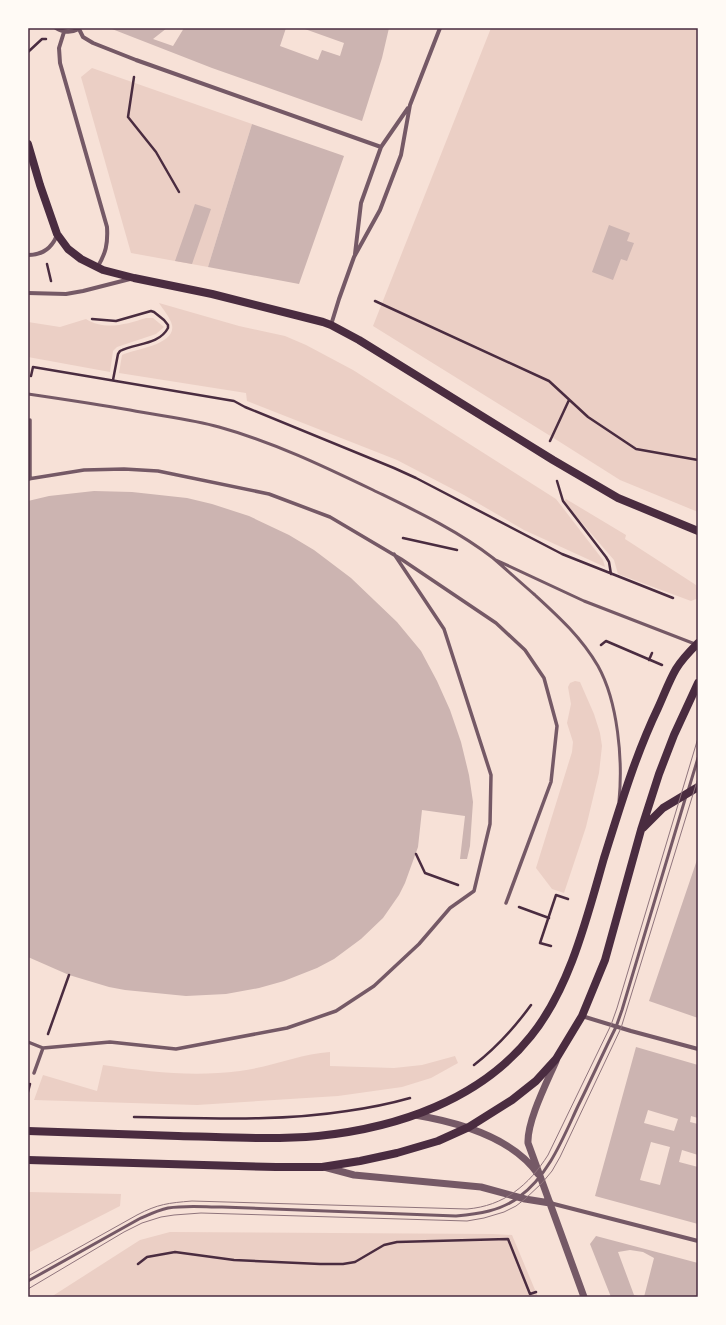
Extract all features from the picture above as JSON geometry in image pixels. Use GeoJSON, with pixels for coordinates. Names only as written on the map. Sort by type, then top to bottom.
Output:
{"type":"FeatureCollection","features":[{"type":"Feature","properties":{"kind":"main road"},"geometry":{"type":"LineString","coordinates":[[28,144],[57,234],[62,243],[81,259],[97,268],[134,278],[226,297],[332,325],[618,498],[698,531]]}},
{"type":"Feature","properties":{"kind":"main road"},"geometry":{"type":"LineString","coordinates":[[28,1131],[212,1137],[280,1138],[318,1136],[356,1130],[415,1115],[450,1100],[486,1079],[502,1067],[532,1035],[555,1000],[574,955],[636,759],[676,670],[688,652],[698,644]]}},
{"type":"Feature","properties":{"kind":"main road"},"geometry":{"type":"LineString","coordinates":[[28,1160],[322,1167],[397,1153],[438,1141],[469,1128],[512,1100],[536,1081],[556,1059],[582,1016],[605,960],[641,830],[664,761],[674,735],[698,683]]}},
{"type":"Feature","properties":{"kind":"main road"},"geometry":{"type":"LineString","coordinates":[[641,830],[663,808],[698,787]]}},
{"type":"Feature","properties":{"kind":"street"},"geometry":{"type":"LineString","coordinates":[[56,28],[64,32],[80,29],[83,37],[88,40],[128,57],[381,147]]}},
{"type":"Feature","properties":{"kind":"street"},"geometry":{"type":"LineString","coordinates":[[332,325],[339,299],[354,257],[380,210],[401,155],[410,105],[440,28]]}},
{"type":"Feature","properties":{"kind":"street"},"geometry":{"type":"LineString","coordinates":[[64,32],[59,48],[60,63],[107,227],[106,250],[97,268]]}},
{"type":"Feature","properties":{"kind":"street"},"geometry":{"type":"LineString","coordinates":[[354,257],[361,203],[381,147],[410,105]]}},
{"type":"Feature","properties":{"kind":"street"},"geometry":{"type":"LineString","coordinates":[[28,255],[38,254],[47,250],[57,234]]}},
{"type":"Feature","properties":{"kind":"street"},"geometry":{"type":"LineString","coordinates":[[28,293],[66,294],[134,278]]}},
{"type":"Feature","properties":{"kind":"street"},"geometry":{"type":"LineString","coordinates":[[30,420],[29,479],[84,470],[124,469],[158,471],[269,494],[330,517],[394,554],[496,623],[525,650],[544,678],[558,726],[551,782],[506,903]]}},
{"type":"Feature","properties":{"kind":"street"},"geometry":{"type":"LineString","coordinates":[[28,1042],[43,1048],[110,1042],[176,1049],[287,1028],[336,1011],[374,986],[419,944],[450,908],[474,891],[490,824],[491,775],[444,629],[394,554]]}},
{"type":"Feature","properties":{"kind":"street"},"geometry":{"type":"LineString","coordinates":[[582,1016],[698,1049]]}},
{"type":"Feature","properties":{"kind":"street"},"geometry":{"type":"LineString","coordinates":[[34,1073],[43,1048]]}},
{"type":"Feature","properties":{"kind":"street"},"geometry":{"type":"LineString","coordinates":[[556,1059],[530,1123],[528,1136],[531,1151],[540,1177],[584,1297]]}},
{"type":"Feature","properties":{"kind":"street"},"geometry":{"type":"LineString","coordinates":[[415,1115],[436,1118],[469,1128],[493,1138],[508,1147],[525,1161],[540,1177]]}},
{"type":"Feature","properties":{"kind":"street"},"geometry":{"type":"LineString","coordinates":[[322,1167],[354,1175],[481,1187],[519,1198],[550,1203],[698,1241]]}},
{"type":"Feature","properties":{"kind":"lane"},"geometry":{"type":"LineString","coordinates":[[28,394],[200,422],[264,441],[295,453],[422,514],[453,531],[493,558],[569,627],[580,639],[602,674],[612,698],[618,733],[620,777],[616,820]]}},
{"type":"Feature","properties":{"kind":"lane"},"geometry":{"type":"LineString","coordinates":[[493,558],[584,601],[698,644]]}},
{"type":"Feature","properties":{"kind":"lane"},"geometry":{"type":"LineString","coordinates":[[28,1281],[139,1219],[168,1208],[222,1207],[456,1216],[489,1211],[519,1198],[540,1177],[557,1149],[616,1026],[698,758]]}},
{"type":"Feature","properties":{"kind":"path"},"geometry":{"type":"LineString","coordinates":[[28,52],[43,38]]}},
{"type":"Feature","properties":{"kind":"path"},"geometry":{"type":"LineString","coordinates":[[134,77],[128,117],[156,152],[179,192]]}},
{"type":"Feature","properties":{"kind":"path"},"geometry":{"type":"LineString","coordinates":[[47,264],[52,283]]}},
{"type":"Feature","properties":{"kind":"path"},"geometry":{"type":"LineString","coordinates":[[375,301],[549,381],[588,417],[636,449],[698,460]]}},
{"type":"Feature","properties":{"kind":"path"},"geometry":{"type":"LineString","coordinates":[[92,319],[111,322],[151,311],[168,325],[165,333],[158,339],[120,351],[118,354],[113,380]]}},
{"type":"Feature","properties":{"kind":"path"},"geometry":{"type":"LineString","coordinates":[[31,376],[33,367],[234,401],[406,473],[562,554],[672,598]]}},
{"type":"Feature","properties":{"kind":"path"},"geometry":{"type":"LineString","coordinates":[[552,437],[569,400]]}},
{"type":"Feature","properties":{"kind":"path"},"geometry":{"type":"LineString","coordinates":[[563,501],[606,557],[609,562],[611,574]]}},
{"type":"Feature","properties":{"kind":"path"},"geometry":{"type":"LineString","coordinates":[[403,538],[463,552]]}},
{"type":"Feature","properties":{"kind":"path"},"geometry":{"type":"LineString","coordinates":[[599,646],[606,641],[662,665]]}},
{"type":"Feature","properties":{"kind":"path"},"geometry":{"type":"LineString","coordinates":[[649,660],[652,653]]}},
{"type":"Feature","properties":{"kind":"path"},"geometry":{"type":"LineString","coordinates":[[551,946],[540,943],[556,895],[568,899]]}},
{"type":"Feature","properties":{"kind":"path"},"geometry":{"type":"LineString","coordinates":[[522,909],[548,918]]}},
{"type":"Feature","properties":{"kind":"path"},"geometry":{"type":"LineString","coordinates":[[43,1048],[69,975]]}},
{"type":"Feature","properties":{"kind":"path"},"geometry":{"type":"LineString","coordinates":[[469,1069],[489,1052],[520,1020],[533,1003]]}},
{"type":"Feature","properties":{"kind":"path"},"geometry":{"type":"LineString","coordinates":[[28,1092],[30,1086]]}},
{"type":"Feature","properties":{"kind":"path"},"geometry":{"type":"LineString","coordinates":[[128,1116],[204,1118],[301,1117],[370,1107],[417,1095]]}},
{"type":"Feature","properties":{"kind":"path"},"geometry":{"type":"LineString","coordinates":[[138,1264],[147,1257],[175,1252],[234,1260],[343,1264],[356,1262],[384,1245],[397,1242],[508,1239],[530,1294],[536,1292]]}},
{"type":"Feature","properties":{"kind":"shaded area"},"geometry":{"type":"Polygon","coordinates":[[[491,28],[698,28],[698,512],[620,480],[373,326],[491,28]]]}},
{"type":"Feature","properties":{"kind":"shaded area"},"geometry":{"type":"Polygon","coordinates":[[[92,68],[252,124],[208,267],[131,253],[81,77],[92,68]]]}},
{"type":"Feature","properties":{"kind":"shaded area"},"geometry":{"type":"Polygon","coordinates":[[[159,303],[239,326],[285,336],[306,345],[353,370],[556,499],[603,560],[605,567],[524,530],[464,495],[397,460],[247,401],[246,393],[119,373],[122,355],[154,345],[168,337],[172,331],[172,325],[167,314],[159,303]]]}},
{"type":"Feature","properties":{"kind":"shaded area"},"geometry":{"type":"Polygon","coordinates":[[[146,318],[153,318],[164,327],[156,334],[117,347],[113,351],[110,372],[28,357],[28,322],[60,327],[86,319],[93,323],[108,326],[124,324],[146,318]]]}},
{"type":"Feature","properties":{"kind":"shaded area"},"geometry":{"type":"Polygon","coordinates":[[[566,499],[626,535],[625,539],[696,585],[698,593],[696,599],[691,601],[618,574],[614,560],[563,501],[566,499]]]}},
{"type":"Feature","properties":{"kind":"shaded area"},"geometry":{"type":"Polygon","coordinates":[[[575,681],[580,682],[594,714],[600,733],[602,746],[599,773],[586,827],[564,893],[552,889],[536,868],[572,752],[573,742],[567,723],[571,704],[568,687],[570,683],[575,681]]]}},
{"type":"Feature","properties":{"kind":"shaded area"},"geometry":{"type":"Polygon","coordinates":[[[330,1052],[330,1066],[394,1068],[422,1065],[455,1056],[458,1063],[431,1078],[402,1087],[338,1096],[197,1105],[34,1100],[43,1075],[97,1091],[103,1065],[172,1073],[205,1074],[252,1069],[308,1055],[330,1052]]]}},
{"type":"Feature","properties":{"kind":"shaded area"},"geometry":{"type":"Polygon","coordinates":[[[28,1192],[121,1194],[120,1206],[28,1253],[28,1192]]]}},
{"type":"Feature","properties":{"kind":"shaded area"},"geometry":{"type":"Polygon","coordinates":[[[170,1232],[512,1235],[538,1297],[51,1297],[140,1240],[170,1232]]]}},
{"type":"Feature","properties":{"kind":"building"},"geometry":{"type":"Polygon","coordinates":[[[112,28],[167,28],[153,39],[173,46],[184,28],[286,28],[280,46],[318,60],[322,50],[340,56],[344,43],[302,28],[389,28],[382,58],[362,121],[212,68],[112,28]]]}},
{"type":"Feature","properties":{"kind":"building"},"geometry":{"type":"Polygon","coordinates":[[[252,124],[344,156],[299,284],[208,267],[252,124]]]}},
{"type":"Feature","properties":{"kind":"building"},"geometry":{"type":"Polygon","coordinates":[[[195,204],[211,209],[192,264],[175,261],[195,204]]]}},
{"type":"Feature","properties":{"kind":"building"},"geometry":{"type":"Polygon","coordinates":[[[609,225],[630,233],[627,241],[634,243],[627,261],[621,259],[613,280],[592,272],[609,225]]]}},
{"type":"Feature","properties":{"kind":"building"},"geometry":{"type":"Polygon","coordinates":[[[94,491],[132,492],[187,498],[212,504],[249,516],[289,535],[314,550],[351,578],[397,622],[421,651],[437,681],[450,710],[461,742],[469,775],[473,802],[470,846],[467,859],[460,859],[465,816],[422,810],[418,847],[399,895],[383,918],[361,939],[334,959],[317,968],[284,981],[259,988],[226,994],[186,996],[109,987],[69,975],[28,957],[28,501],[49,496],[94,491]]]}},
{"type":"Feature","properties":{"kind":"building"},"geometry":{"type":"Polygon","coordinates":[[[698,857],[698,1018],[649,1001],[698,857]]]}},
{"type":"Feature","properties":{"kind":"building"},"geometry":{"type":"Polygon","coordinates":[[[636,1047],[698,1065],[698,1118],[691,1116],[690,1122],[698,1124],[698,1155],[682,1150],[679,1162],[698,1167],[698,1224],[595,1196],[636,1047]],[[648,1110],[644,1123],[674,1131],[678,1119],[648,1110]],[[651,1142],[640,1180],[660,1185],[670,1147],[651,1142]]]}},
{"type":"Feature","properties":{"kind":"building"},"geometry":{"type":"Polygon","coordinates":[[[596,1236],[698,1263],[698,1297],[644,1297],[654,1258],[643,1252],[630,1250],[618,1252],[634,1295],[642,1297],[611,1297],[590,1244],[596,1236]]]}},
{"type":"Feature","properties":{"kind":"tram line"},"geometry":{"type":"LineString","coordinates":[[28,1276],[137,1215],[151,1208],[170,1203],[192,1201],[467,1209],[493,1204],[504,1199],[524,1184],[533,1176],[548,1155],[611,1025],[698,738]]}},
{"type":"Feature","properties":{"kind":"tram line"},"geometry":{"type":"LineString","coordinates":[[28,1289],[124,1232],[142,1223],[161,1217],[201,1213],[467,1221],[504,1212],[516,1206],[542,1183],[552,1171],[621,1028],[698,778]]}}]}
